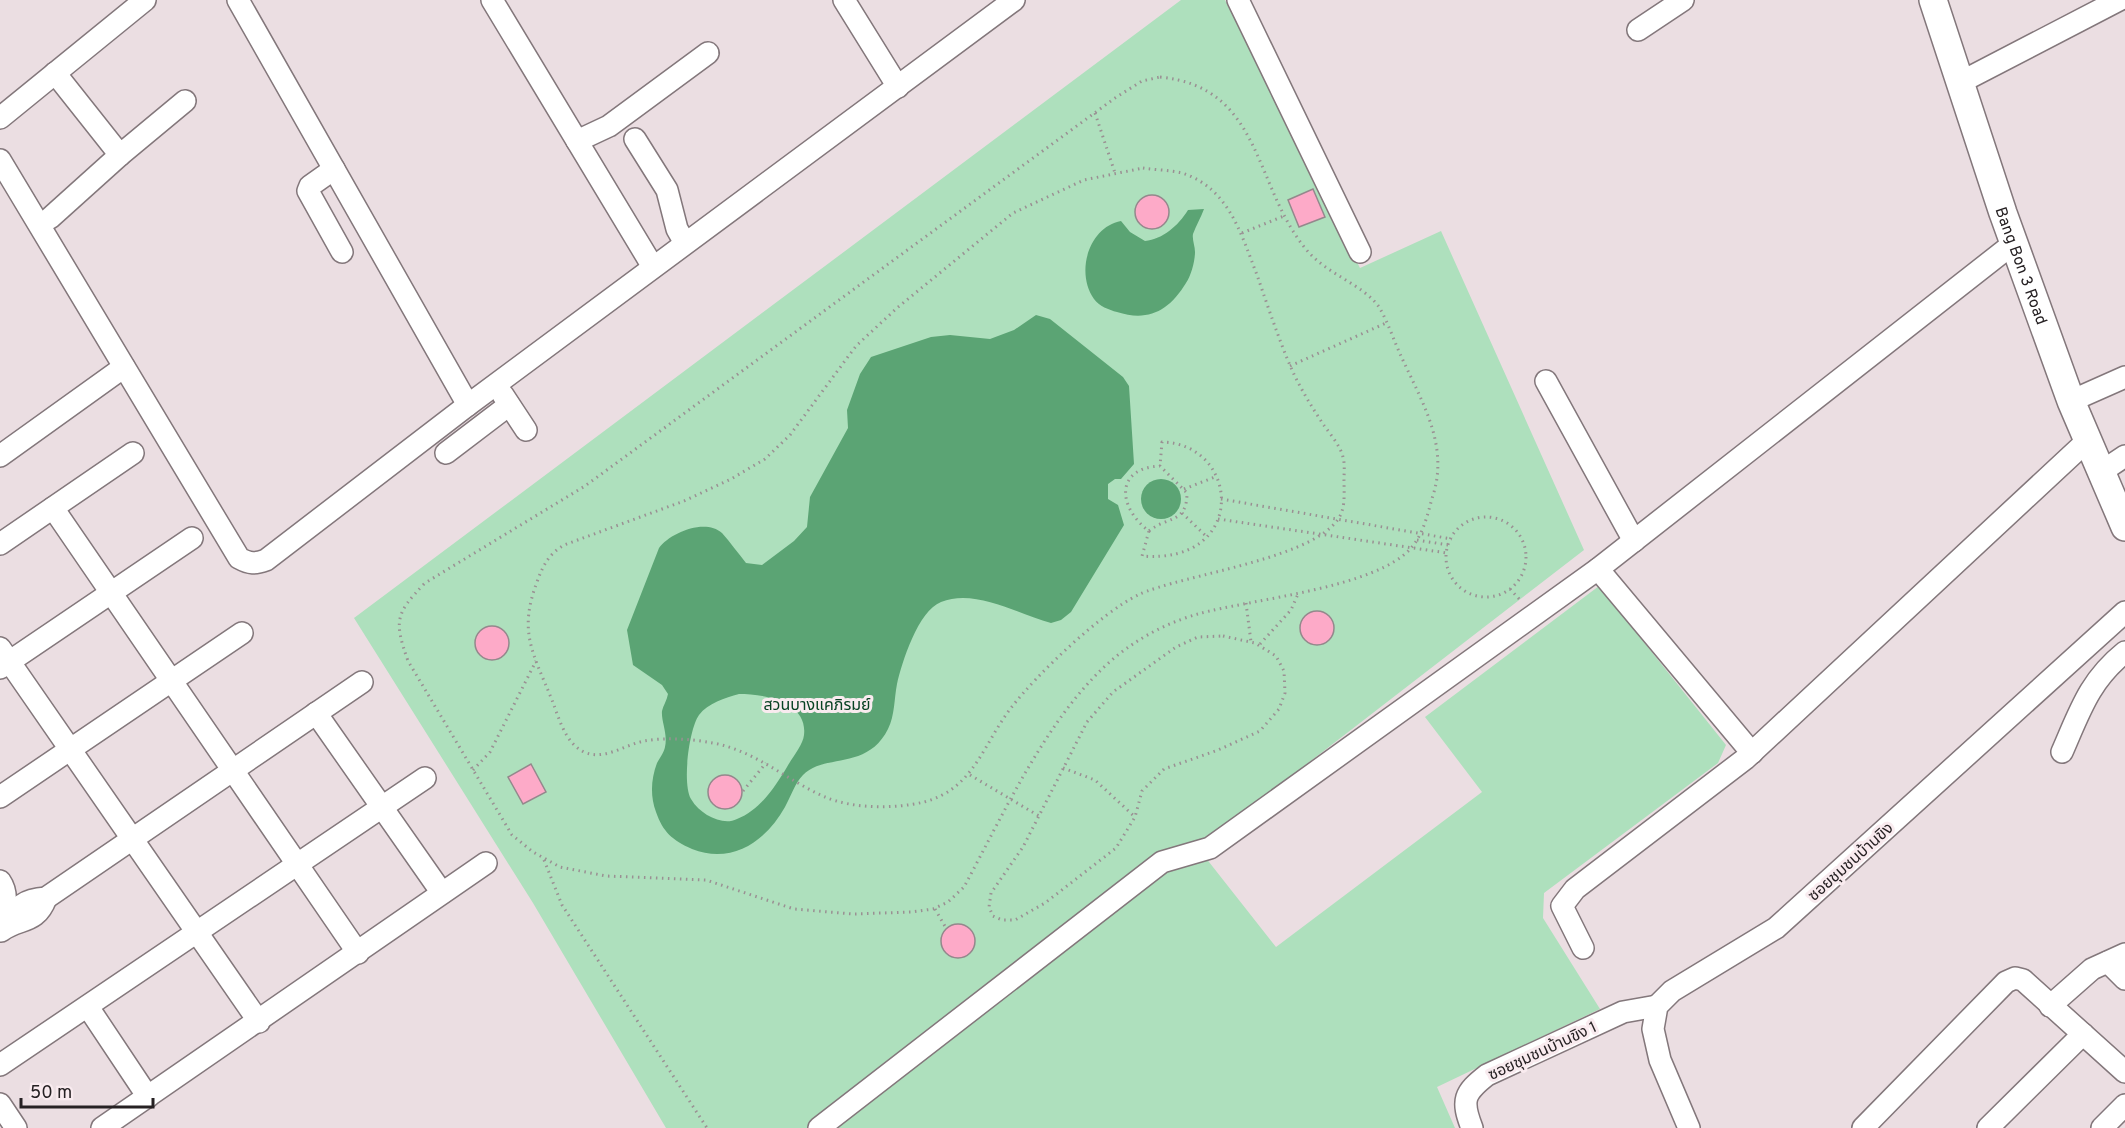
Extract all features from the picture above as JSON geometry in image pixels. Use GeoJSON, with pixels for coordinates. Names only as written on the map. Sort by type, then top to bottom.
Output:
{"type":"FeatureCollection","features":[{"type":"Feature","properties":{"kind":"main road","name":"Bang Bon 3 Road"},"geometry":{"type":"LineString","coordinates":[[1933,0],[2014,243],[2071,401],[2125,527]]}},
{"type":"Feature","properties":{"kind":"street"},"geometry":{"type":"LineString","coordinates":[[0,118],[145,0]]}},
{"type":"Feature","properties":{"kind":"street"},"geometry":{"type":"LineString","coordinates":[[238,0],[468,405]]}},
{"type":"Feature","properties":{"kind":"street"},"geometry":{"type":"LineString","coordinates":[[492,0],[652,267]]}},
{"type":"Feature","properties":{"kind":"street"},"geometry":{"type":"LineString","coordinates":[[844,0],[898,87]]}},
{"type":"Feature","properties":{"kind":"street"},"geometry":{"type":"LineString","coordinates":[[1238,0],[1360,252]]}},
{"type":"Feature","properties":{"kind":"street"},"geometry":{"type":"LineString","coordinates":[[1638,30],[1683,0]]}},
{"type":"Feature","properties":{"kind":"street"},"geometry":{"type":"LineString","coordinates":[[1960,82],[2119,0]]}},
{"type":"Feature","properties":{"kind":"street"},"geometry":{"type":"LineString","coordinates":[[0,160],[239,558],[249,564],[266,560],[652,267],[898,87],[1004,3]]}},
{"type":"Feature","properties":{"kind":"street"},"geometry":{"type":"LineString","coordinates":[[577,141],[617,120],[708,53]]}},
{"type":"Feature","properties":{"kind":"street"},"geometry":{"type":"LineString","coordinates":[[55,73],[120,155]]}},
{"type":"Feature","properties":{"kind":"street"},"geometry":{"type":"LineString","coordinates":[[50,218],[185,101]]}},
{"type":"Feature","properties":{"kind":"street"},"geometry":{"type":"LineString","coordinates":[[635,139],[667,190],[677,229],[685,243]]}},
{"type":"Feature","properties":{"kind":"street"},"geometry":{"type":"LineString","coordinates":[[334,169],[310,186],[308,191],[342,252]]}},
{"type":"Feature","properties":{"kind":"street"},"geometry":{"type":"LineString","coordinates":[[819,1128],[1162,862],[1210,848],[1598,569],[2014,243]]}},
{"type":"Feature","properties":{"kind":"street"},"geometry":{"type":"LineString","coordinates":[[0,456],[124,367]]}},
{"type":"Feature","properties":{"kind":"street"},"geometry":{"type":"LineString","coordinates":[[2071,401],[2125,377]]}},
{"type":"Feature","properties":{"kind":"street"},"geometry":{"type":"LineString","coordinates":[[1546,381],[1634,541]]}},
{"type":"Feature","properties":{"kind":"street"},"geometry":{"type":"LineString","coordinates":[[496,384],[526,430]]}},
{"type":"Feature","properties":{"kind":"street"},"geometry":{"type":"LineString","coordinates":[[446,453],[509,405]]}},
{"type":"Feature","properties":{"kind":"street"},"geometry":{"type":"LineString","coordinates":[[1583,948],[1562,906],[1575,890],[1752,753],[2088,440]]}},
{"type":"Feature","properties":{"kind":"street"},"geometry":{"type":"LineString","coordinates":[[0,544],[133,453]]}},
{"type":"Feature","properties":{"kind":"street"},"geometry":{"type":"LineString","coordinates":[[2101,472],[2125,456]]}},
{"type":"Feature","properties":{"kind":"street"},"geometry":{"type":"LineString","coordinates":[[53,508],[358,953]]}},
{"type":"Feature","properties":{"kind":"street"},"geometry":{"type":"LineString","coordinates":[[192,538],[111,593],[3,659],[70,749],[259,1022]]}},
{"type":"Feature","properties":{"kind":"street"},"geometry":{"type":"LineString","coordinates":[[1598,569],[1752,753]]}},
{"type":"Feature","properties":{"kind":"street","name":"ซอยชุมชนบ้านขิง"},"geometry":{"type":"LineString","coordinates":[[1657,1006],[1672,991],[1776,928],[2125,612]]}},
{"type":"Feature","properties":{"kind":"street"},"geometry":{"type":"LineString","coordinates":[[0,797],[242,633]]}},
{"type":"Feature","properties":{"kind":"street"},"geometry":{"type":"LineString","coordinates":[[2062,752],[2089,690],[2097,678],[2125,652]]}},
{"type":"Feature","properties":{"kind":"street"},"geometry":{"type":"LineString","coordinates":[[0,881],[3,886],[6,908],[3,927],[24,923],[41,911],[46,898],[362,682]]}},
{"type":"Feature","properties":{"kind":"street"},"geometry":{"type":"LineString","coordinates":[[316,713],[442,893]]}},
{"type":"Feature","properties":{"kind":"street"},"geometry":{"type":"LineString","coordinates":[[0,1065],[425,778]]}},
{"type":"Feature","properties":{"kind":"street"},"geometry":{"type":"LineString","coordinates":[[102,1128],[259,1022],[486,863]]}},
{"type":"Feature","properties":{"kind":"street"},"geometry":{"type":"LineString","coordinates":[[2050,1006],[2092,969],[2116,958],[2125,979]]}},
{"type":"Feature","properties":{"kind":"street"},"geometry":{"type":"LineString","coordinates":[[1863,1128],[2006,982],[2015,978],[2023,980],[2125,1072]]}},
{"type":"Feature","properties":{"kind":"street"},"geometry":{"type":"LineString","coordinates":[[88,1006],[148,1097]]}},
{"type":"Feature","properties":{"kind":"street"},"geometry":{"type":"LineString","coordinates":[[1657,1006],[1653,1029],[1658,1050],[1689,1128]]}},
{"type":"Feature","properties":{"kind":"street","name":"ซอยชุมชนบ้านขิง 1"},"geometry":{"type":"LineString","coordinates":[[1472,1128],[1464,1107],[1470,1089],[1487,1075],[1623,1012],[1657,1006]]}},
{"type":"Feature","properties":{"kind":"street"},"geometry":{"type":"LineString","coordinates":[[1988,1128],[2083,1034]]}},
{"type":"Feature","properties":{"kind":"street"},"geometry":{"type":"LineString","coordinates":[[0,1104],[16,1128]]}},
{"type":"Feature","properties":{"kind":"street"},"geometry":{"type":"LineString","coordinates":[[2102,1128],[2125,1105]]}},
{"type":"Feature","properties":{"kind":"path"},"geometry":{"type":"LineString","coordinates":[[1151,79],[1182,80],[1208,90],[1233,111],[1247,132],[1284,216],[1310,254],[1323,268],[1369,297],[1379,307],[1430,418],[1440,459],[1437,482],[1421,534],[1411,548],[1396,561],[1374,571],[1298,594],[1197,614],[1134,643],[1110,662],[1076,699],[1034,760],[964,886],[948,902],[935,908],[911,912],[853,914],[794,909],[706,879],[606,876],[560,867],[512,835],[408,662],[400,638],[399,619],[405,605],[425,583],[585,486],[1095,112],[1142,81],[1151,79]]}},
{"type":"Feature","properties":{"kind":"path"},"geometry":{"type":"LineString","coordinates":[[1095,112],[1115,173]]}},
{"type":"Feature","properties":{"kind":"path"},"geometry":{"type":"LineString","coordinates":[[1143,168],[1182,173],[1221,199],[1242,233],[1290,366],[1303,393],[1344,459],[1342,513],[1331,528],[1259,562],[1178,580],[1136,595],[1105,617],[1039,676],[1009,710],[970,775],[957,788],[922,802],[899,806],[838,802],[821,796],[766,762],[740,750],[714,743],[686,740],[644,741],[599,755],[585,753],[575,745],[564,731],[536,661],[526,624],[531,599],[551,553],[564,545],[684,501],[731,479],[765,459],[790,435],[856,346],[1013,213],[1084,180],[1115,173],[1143,168]]}},
{"type":"Feature","properties":{"kind":"path"},"geometry":{"type":"LineString","coordinates":[[1242,233],[1284,216]]}},
{"type":"Feature","properties":{"kind":"path"},"geometry":{"type":"LineString","coordinates":[[1290,366],[1386,323]]}},
{"type":"Feature","properties":{"kind":"path"},"geometry":{"type":"LineString","coordinates":[[1162,442],[1185,445],[1199,454],[1215,477],[1221,499],[1218,519],[1215,529],[1188,552],[1173,556],[1142,556],[1149,531],[1158,523],[1173,520],[1182,513],[1187,503],[1187,493],[1160,466],[1162,442]]}},
{"type":"Feature","properties":{"kind":"path"},"geometry":{"type":"LineString","coordinates":[[1149,531],[1136,521],[1128,510],[1126,488],[1139,470],[1160,466]]}},
{"type":"Feature","properties":{"kind":"path"},"geometry":{"type":"LineString","coordinates":[[1184,489],[1215,477]]}},
{"type":"Feature","properties":{"kind":"path"},"geometry":{"type":"LineString","coordinates":[[1221,499],[1452,539]]}},
{"type":"Feature","properties":{"kind":"path"},"geometry":{"type":"LineString","coordinates":[[1182,513],[1207,537]]}},
{"type":"Feature","properties":{"kind":"path"},"geometry":{"type":"LineString","coordinates":[[1491,518],[1504,522],[1515,530],[1523,541],[1526,554],[1525,567],[1519,580],[1510,590],[1498,595],[1474,595],[1454,581],[1448,570],[1448,545],[1465,524],[1478,519],[1491,518]]}},
{"type":"Feature","properties":{"kind":"path"},"geometry":{"type":"LineString","coordinates":[[1218,519],[1447,553]]}},
{"type":"Feature","properties":{"kind":"path"},"geometry":{"type":"LineString","coordinates":[[1416,540],[1448,545]]}},
{"type":"Feature","properties":{"kind":"path"},"geometry":{"type":"LineString","coordinates":[[1259,645],[1291,610],[1298,594]]}},
{"type":"Feature","properties":{"kind":"path"},"geometry":{"type":"LineString","coordinates":[[1246,603],[1251,642]]}},
{"type":"Feature","properties":{"kind":"path"},"geometry":{"type":"LineString","coordinates":[[1223,636],[1251,642],[1276,656],[1284,671],[1285,693],[1279,710],[1260,731],[1218,750],[1164,769],[1142,791],[1135,817],[1116,848],[1045,903],[1015,920],[1002,920],[993,916],[989,907],[991,894],[1023,847],[1087,722],[1113,692],[1176,647],[1198,637],[1223,636]]}},
{"type":"Feature","properties":{"kind":"path"},"geometry":{"type":"LineString","coordinates":[[473,770],[490,752],[536,661]]}},
{"type":"Feature","properties":{"kind":"path"},"geometry":{"type":"LineString","coordinates":[[743,791],[766,762]]}},
{"type":"Feature","properties":{"kind":"path"},"geometry":{"type":"LineString","coordinates":[[1063,768],[1095,780],[1135,817]]}},
{"type":"Feature","properties":{"kind":"path"},"geometry":{"type":"LineString","coordinates":[[970,775],[1039,816]]}},
{"type":"Feature","properties":{"kind":"path"},"geometry":{"type":"LineString","coordinates":[[544,858],[562,905],[707,1128]]}},
{"type":"Feature","properties":{"kind":"path"},"geometry":{"type":"LineString","coordinates":[[935,908],[946,928]]}},
{"type":"Feature","properties":{"kind":"green space","name":"สวนบางแคภิรมย์"},"geometry":{"type":"Polygon","coordinates":[[[1181,0],[1225,0],[1360,268],[1441,231],[1584,550],[1198,848],[1276,947],[1482,792],[1425,717],[1599,586],[1726,745],[1718,763],[1544,893],[1543,918],[1600,1009],[1437,1087],[1455,1128],[666,1128],[533,903],[354,618],[1181,0]]]}},
{"type":"Feature","properties":{"kind":"shaded area"},"geometry":{"type":"Polygon","coordinates":[[[1204,209],[1193,234],[1195,256],[1190,276],[1179,293],[1165,307],[1148,315],[1128,315],[1108,309],[1094,299],[1088,288],[1086,264],[1093,241],[1101,232],[1121,221],[1130,232],[1145,241],[1152,240],[1170,231],[1188,210],[1204,209]]]}},
{"type":"Feature","properties":{"kind":"shaded area"},"geometry":{"type":"Polygon","coordinates":[[[1036,315],[1050,319],[1123,377],[1129,386],[1134,464],[1121,479],[1115,479],[1108,484],[1108,499],[1118,505],[1124,525],[1071,612],[1061,620],[1051,623],[982,600],[968,598],[941,602],[925,616],[912,638],[899,675],[890,724],[879,742],[869,751],[846,760],[822,764],[803,775],[777,819],[768,830],[746,847],[721,854],[707,853],[679,842],[669,835],[662,825],[652,794],[655,769],[665,747],[666,737],[662,711],[668,694],[662,685],[633,665],[627,630],[659,548],[671,537],[688,529],[707,527],[722,533],[746,563],[762,565],[794,541],[807,527],[810,497],[848,428],[847,410],[860,374],[871,357],[931,337],[950,335],[990,339],[1014,330],[1036,315]],[[739,694],[712,704],[699,715],[690,744],[687,770],[688,792],[696,806],[722,821],[737,819],[760,804],[797,751],[804,735],[803,723],[799,714],[792,707],[771,698],[739,694]]]}},
{"type":"Feature","properties":{"kind":"shaded area"},"geometry":{"type":"Polygon","coordinates":[[[1161,479],[1175,485],[1181,499],[1175,513],[1161,519],[1147,513],[1141,499],[1147,485],[1161,479]]]}},
{"type":"Feature","properties":{"kind":"building"},"geometry":{"type":"Polygon","coordinates":[[[1313,189],[1325,217],[1299,227],[1288,200],[1313,189]]]}},
{"type":"Feature","properties":{"kind":"building"},"geometry":{"type":"Polygon","coordinates":[[[1152,195],[1164,200],[1169,212],[1164,224],[1152,229],[1140,224],[1135,212],[1140,200],[1152,195]]]}},
{"type":"Feature","properties":{"kind":"building"},"geometry":{"type":"Polygon","coordinates":[[[1317,611],[1329,616],[1334,628],[1329,640],[1317,645],[1305,640],[1300,628],[1305,616],[1317,611]]]}},
{"type":"Feature","properties":{"kind":"building"},"geometry":{"type":"Polygon","coordinates":[[[492,626],[504,631],[509,643],[504,655],[492,660],[480,655],[475,643],[480,631],[492,626]]]}},
{"type":"Feature","properties":{"kind":"building"},"geometry":{"type":"Polygon","coordinates":[[[531,764],[546,792],[523,804],[508,777],[531,764]]]}},
{"type":"Feature","properties":{"kind":"building"},"geometry":{"type":"Polygon","coordinates":[[[725,775],[737,780],[742,792],[737,804],[725,809],[713,804],[708,792],[713,780],[725,775]]]}},
{"type":"Feature","properties":{"kind":"building"},"geometry":{"type":"Polygon","coordinates":[[[958,924],[970,929],[975,941],[970,953],[958,958],[946,953],[941,941],[946,929],[958,924]]]}}]}
